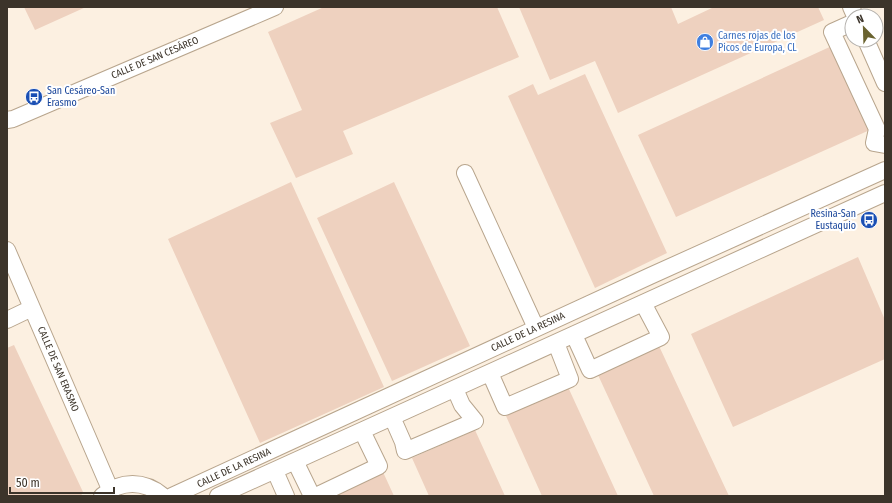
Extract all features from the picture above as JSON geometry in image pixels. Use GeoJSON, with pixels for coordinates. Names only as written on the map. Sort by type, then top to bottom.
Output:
{"type":"FeatureCollection","features":[{"type":"Feature","properties":{"kind":"street","name":"CALLE DE SAN CESÁREO"},"geometry":{"type":"LineString","coordinates":[[9,121],[275,7]]}},
{"type":"Feature","properties":{"kind":"street"},"geometry":{"type":"LineString","coordinates":[[844,27],[832,32],[877,129],[874,143],[885,145]]}},
{"type":"Feature","properties":{"kind":"street"},"geometry":{"type":"LineString","coordinates":[[870,48],[885,83]]}},
{"type":"Feature","properties":{"kind":"street","name":"CALLE DE LA RESINA"},"geometry":{"type":"LineString","coordinates":[[172,496],[536,328],[885,170]]}},
{"type":"Feature","properties":{"kind":"street"},"geometry":{"type":"LineString","coordinates":[[465,173],[536,328]]}},
{"type":"Feature","properties":{"kind":"street","name":"CALLE DE LA RESINA"},"geometry":{"type":"LineString","coordinates":[[218,496],[885,193]]}},
{"type":"Feature","properties":{"kind":"street","name":"CALLE DE SAN ERASMO"},"geometry":{"type":"LineString","coordinates":[[7,250],[106,492]]}},
{"type":"Feature","properties":{"kind":"street"},"geometry":{"type":"LineString","coordinates":[[574,334],[590,370],[661,337],[643,303]]}},
{"type":"Feature","properties":{"kind":"street"},"geometry":{"type":"LineString","coordinates":[[7,320],[32,308]]}},
{"type":"Feature","properties":{"kind":"street"},"geometry":{"type":"LineString","coordinates":[[490,373],[505,407],[570,379],[556,343]]}},
{"type":"Feature","properties":{"kind":"street"},"geometry":{"type":"LineString","coordinates":[[392,417],[404,442],[406,451],[475,421],[462,405],[455,389]]}},
{"type":"Feature","properties":{"kind":"street"},"geometry":{"type":"LineString","coordinates":[[316,496],[379,466],[362,431]]}},
{"type":"Feature","properties":{"kind":"street"},"geometry":{"type":"LineString","coordinates":[[295,461],[312,496]]}},
{"type":"Feature","properties":{"kind":"street"},"geometry":{"type":"LineString","coordinates":[[275,471],[286,496]]}},
{"type":"Feature","properties":{"kind":"street"},"geometry":{"type":"LineString","coordinates":[[106,492],[127,483],[144,485],[163,496]]}},
{"type":"Feature","properties":{"kind":"building"},"geometry":{"type":"Polygon","coordinates":[[[24,7],[86,7],[35,30],[24,7]]]}},
{"type":"Feature","properties":{"kind":"building"},"geometry":{"type":"Polygon","coordinates":[[[324,7],[497,7],[519,57],[343,131],[353,154],[296,178],[270,123],[302,110],[268,32],[324,7]]]}},
{"type":"Feature","properties":{"kind":"building"},"geometry":{"type":"Polygon","coordinates":[[[519,7],[671,7],[678,24],[714,7],[818,7],[824,20],[618,113],[595,61],[550,80],[519,7]]]}},
{"type":"Feature","properties":{"kind":"building"},"geometry":{"type":"Polygon","coordinates":[[[834,45],[872,129],[676,217],[638,135],[834,45]]]}},
{"type":"Feature","properties":{"kind":"building"},"geometry":{"type":"Polygon","coordinates":[[[585,74],[667,253],[595,288],[508,96],[533,84],[538,95],[585,74]]]}},
{"type":"Feature","properties":{"kind":"building"},"geometry":{"type":"Polygon","coordinates":[[[291,182],[384,387],[260,443],[168,239],[291,182]]]}},
{"type":"Feature","properties":{"kind":"building"},"geometry":{"type":"Polygon","coordinates":[[[394,182],[470,346],[392,381],[317,218],[394,182]]]}},
{"type":"Feature","properties":{"kind":"building"},"geometry":{"type":"Polygon","coordinates":[[[858,257],[885,320],[885,359],[733,427],[691,334],[858,257]]]}},
{"type":"Feature","properties":{"kind":"building"},"geometry":{"type":"Polygon","coordinates":[[[14,345],[83,492],[81,496],[7,496],[7,348],[14,345]]]}},
{"type":"Feature","properties":{"kind":"building"},"geometry":{"type":"Polygon","coordinates":[[[659,346],[729,496],[654,496],[598,375],[659,346]]]}},
{"type":"Feature","properties":{"kind":"building"},"geometry":{"type":"Polygon","coordinates":[[[568,387],[618,496],[542,496],[506,416],[568,387]]]}},
{"type":"Feature","properties":{"kind":"building"},"geometry":{"type":"Polygon","coordinates":[[[475,430],[505,496],[429,496],[412,458],[475,430]]]}},
{"type":"Feature","properties":{"kind":"building"},"geometry":{"type":"Polygon","coordinates":[[[383,472],[394,496],[331,496],[383,472]]]}},
{"type":"Feature","properties":{"kind":"place","name":"Carnes rojas de los Picos de Europa, CL"},"geometry":{"type":"Point","coordinates":[705,42]}},
{"type":"Feature","properties":{"kind":"place","name":"San Cesáreo-San Erasmo"},"geometry":{"type":"Point","coordinates":[34,97]}},
{"type":"Feature","properties":{"kind":"place","name":"Resina-San Eustaquio"},"geometry":{"type":"Point","coordinates":[869,220]}}]}
